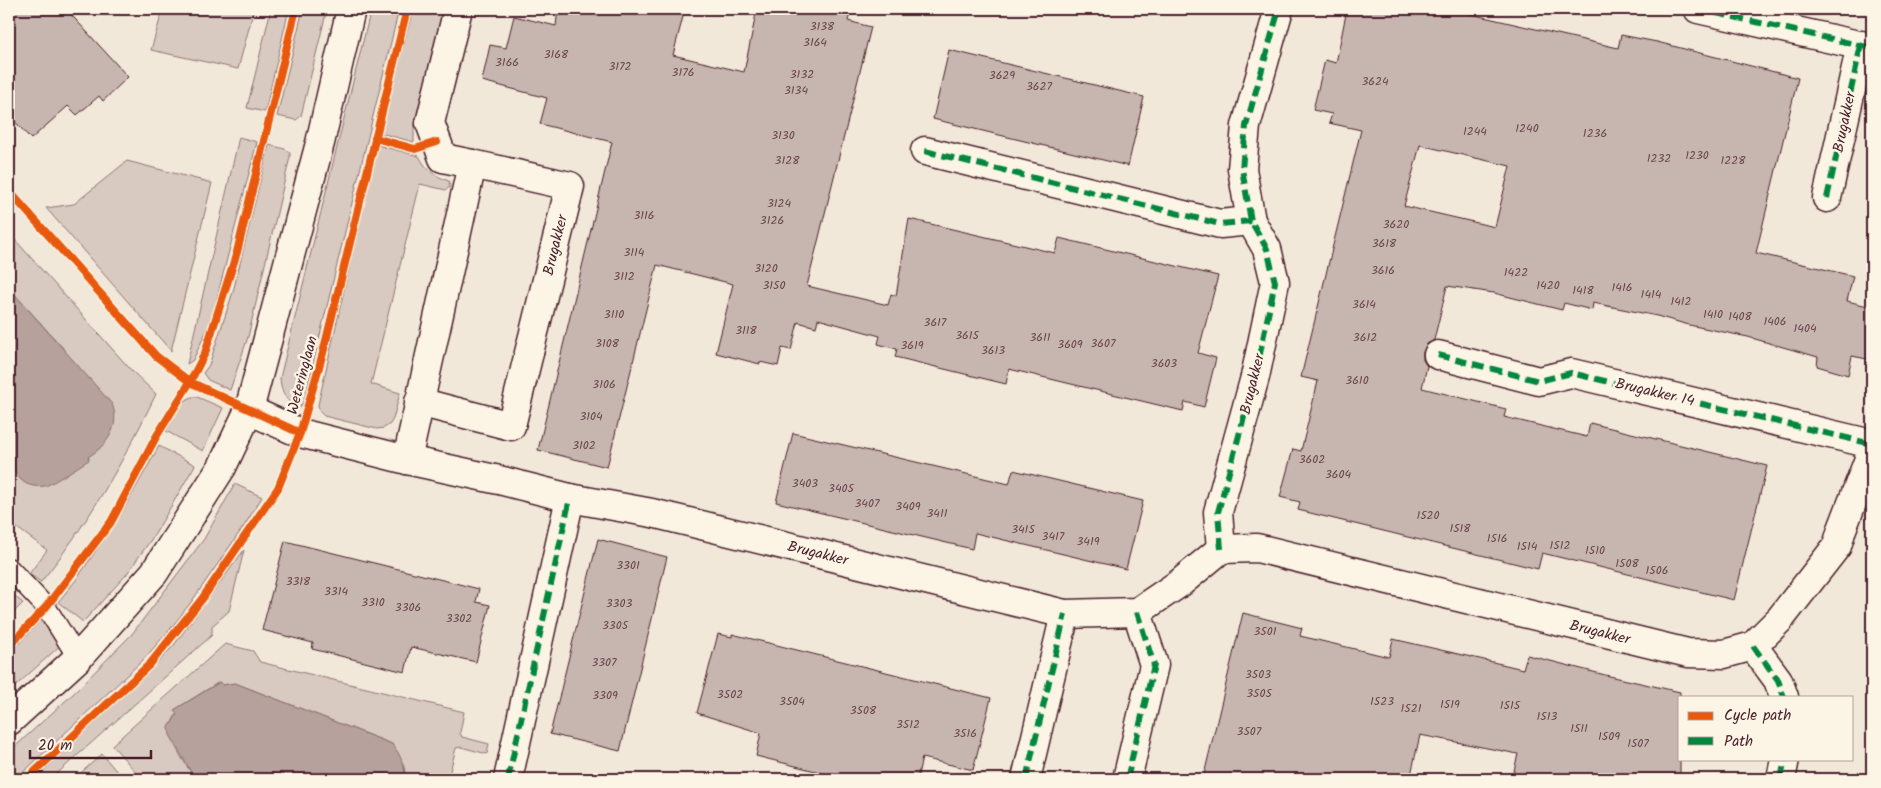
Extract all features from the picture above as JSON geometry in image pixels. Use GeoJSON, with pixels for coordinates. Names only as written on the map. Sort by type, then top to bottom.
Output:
{"type":"FeatureCollection","features":[{"type":"Feature","properties":{"kind":"street"},"geometry":{"type":"LineString","coordinates":[[9,721],[78,658],[154,573],[222,467],[249,410],[320,143],[350,9]]}},
{"type":"Feature","properties":{"kind":"street","name":"Brugakker"},"geometry":{"type":"LineString","coordinates":[[420,402],[511,426],[570,186],[443,158],[430,123],[458,9]]}},
{"type":"Feature","properties":{"kind":"street","name":"Brugakker"},"geometry":{"type":"LineString","coordinates":[[1279,9],[1246,126],[1242,169],[1251,221],[1267,249],[1275,282],[1255,377],[1218,512],[1221,549],[1257,548],[1688,653],[1724,654],[1753,646],[1780,619],[1837,546],[1872,451]]}},
{"type":"Feature","properties":{"kind":"street","name":"Brugakker"},"geometry":{"type":"LineString","coordinates":[[1698,9],[1866,47],[1827,198]]}},
{"type":"Feature","properties":{"kind":"street"},"geometry":{"type":"LineString","coordinates":[[925,151],[1220,224],[1251,221]]}},
{"type":"Feature","properties":{"kind":"street"},"geometry":{"type":"LineString","coordinates":[[407,460],[472,164]]}},
{"type":"Feature","properties":{"kind":"street","name":"Brugakker 14"},"geometry":{"type":"LineString","coordinates":[[1438,355],[1539,381],[1571,373],[1872,444]]}},
{"type":"Feature","properties":{"kind":"street","name":"Brugakker"},"geometry":{"type":"LineString","coordinates":[[249,410],[300,433],[407,460],[570,498],[652,513],[1064,614],[1138,612]]}},
{"type":"Feature","properties":{"kind":"street"},"geometry":{"type":"LineString","coordinates":[[508,779],[570,498]]}},
{"type":"Feature","properties":{"kind":"street"},"geometry":{"type":"LineString","coordinates":[[1127,779],[1154,665],[1138,612],[1180,583],[1221,549]]}},
{"type":"Feature","properties":{"kind":"street"},"geometry":{"type":"LineString","coordinates":[[1026,779],[1064,614]]}},
{"type":"Feature","properties":{"kind":"street"},"geometry":{"type":"LineString","coordinates":[[1753,646],[1778,680],[1784,696]]}},
{"type":"Feature","properties":{"kind":"street"},"geometry":{"type":"LineString","coordinates":[[1781,779],[1785,760]]}},
{"type":"Feature","properties":{"kind":"lane"},"geometry":{"type":"LineString","coordinates":[[9,568],[46,607],[78,658]]}},
{"type":"Feature","properties":{"kind":"shaded area"},"geometry":{"type":"Polygon","coordinates":[[[163,9],[254,9],[238,69],[151,50],[163,9]]]}},
{"type":"Feature","properties":{"kind":"shaded area"},"geometry":{"type":"Polygon","coordinates":[[[271,9],[289,9],[265,112],[247,108],[271,9]]]}},
{"type":"Feature","properties":{"kind":"shaded area"},"geometry":{"type":"Polygon","coordinates":[[[303,9],[327,9],[301,116],[296,120],[277,116],[303,9]]]}},
{"type":"Feature","properties":{"kind":"shaded area"},"geometry":{"type":"Polygon","coordinates":[[[371,9],[399,9],[304,401],[299,409],[285,396],[280,378],[371,9]]]}},
{"type":"Feature","properties":{"kind":"shaded area"},"geometry":{"type":"Polygon","coordinates":[[[413,9],[443,9],[414,129],[414,142],[380,133],[413,9]]]}},
{"type":"Feature","properties":{"kind":"shaded area"},"geometry":{"type":"Polygon","coordinates":[[[239,137],[257,142],[211,321],[193,360],[187,364],[239,137]]]}},
{"type":"Feature","properties":{"kind":"shaded area"},"geometry":{"type":"Polygon","coordinates":[[[269,145],[285,149],[290,153],[290,157],[248,337],[230,390],[208,380],[203,373],[209,365],[233,292],[269,145]]]}},
{"type":"Feature","properties":{"kind":"shaded area"},"geometry":{"type":"Polygon","coordinates":[[[377,145],[419,156],[431,172],[449,181],[450,187],[446,190],[420,184],[371,384],[400,393],[390,424],[384,428],[377,429],[324,416],[320,412],[318,405],[377,145]]]}},
{"type":"Feature","properties":{"kind":"shaded area"},"geometry":{"type":"Polygon","coordinates":[[[127,161],[212,183],[171,351],[46,208],[74,204],[127,161]]]}},
{"type":"Feature","properties":{"kind":"shaded area"},"geometry":{"type":"Polygon","coordinates":[[[9,233],[131,370],[156,394],[104,492],[74,538],[41,582],[29,574],[47,550],[9,522],[9,442],[12,461],[32,485],[42,485],[89,459],[63,348],[9,288],[9,233]]]}},
{"type":"Feature","properties":{"kind":"shaded area"},"geometry":{"type":"Polygon","coordinates":[[[9,288],[112,404],[114,412],[115,420],[110,435],[101,447],[88,457],[89,460],[45,486],[27,484],[21,480],[16,474],[11,459],[9,442],[9,288]]]}},
{"type":"Feature","properties":{"kind":"shaded area"},"geometry":{"type":"Polygon","coordinates":[[[191,397],[197,397],[223,408],[203,451],[166,431],[182,403],[191,397]]]}},
{"type":"Feature","properties":{"kind":"shaded area"},"geometry":{"type":"Polygon","coordinates":[[[159,446],[195,465],[155,534],[126,575],[83,622],[58,602],[76,580],[121,514],[159,446]]]}},
{"type":"Feature","properties":{"kind":"shaded area"},"geometry":{"type":"Polygon","coordinates":[[[235,484],[262,497],[192,601],[143,660],[16,779],[9,779],[9,752],[73,694],[132,634],[204,539],[235,484]]]}},
{"type":"Feature","properties":{"kind":"shaded area"},"geometry":{"type":"Polygon","coordinates":[[[244,550],[229,611],[212,626],[212,635],[51,779],[35,779],[155,666],[174,645],[244,550]]]}},
{"type":"Feature","properties":{"kind":"shaded area"},"geometry":{"type":"Polygon","coordinates":[[[13,595],[23,603],[9,617],[9,601],[13,595]]]}},
{"type":"Feature","properties":{"kind":"shaded area"},"geometry":{"type":"Polygon","coordinates":[[[42,619],[64,639],[64,642],[9,692],[9,654],[42,619]]]}},
{"type":"Feature","properties":{"kind":"shaded area"},"geometry":{"type":"Polygon","coordinates":[[[225,644],[253,651],[260,662],[464,712],[460,733],[462,737],[489,744],[487,754],[461,747],[456,748],[448,779],[406,779],[404,767],[392,744],[235,683],[222,685],[219,682],[174,710],[177,714],[172,721],[173,738],[180,756],[195,779],[142,779],[112,745],[225,644]]]}},
{"type":"Feature","properties":{"kind":"shaded area"},"geometry":{"type":"Polygon","coordinates":[[[220,682],[222,685],[235,683],[392,744],[402,760],[406,779],[195,779],[170,735],[169,727],[177,715],[174,710],[220,682]]]}},
{"type":"Feature","properties":{"kind":"shaded area"},"geometry":{"type":"Polygon","coordinates":[[[102,754],[123,779],[74,779],[102,754]]]}},
{"type":"Feature","properties":{"kind":"building"},"geometry":{"type":"Polygon","coordinates":[[[9,9],[66,9],[128,77],[103,101],[99,96],[77,115],[68,106],[31,139],[9,115],[9,9]]]}},
{"type":"Feature","properties":{"kind":"building"},"geometry":{"type":"Polygon","coordinates":[[[558,9],[685,9],[673,55],[744,72],[757,9],[851,9],[848,21],[871,27],[807,286],[888,305],[891,294],[896,296],[909,219],[1055,253],[1059,238],[1218,276],[1198,353],[1216,358],[1204,407],[1185,402],[1183,411],[1009,369],[1006,384],[895,357],[897,349],[878,344],[880,336],[818,319],[816,327],[798,322],[791,350],[782,348],[778,366],[760,362],[760,364],[716,353],[733,284],[657,265],[607,467],[538,450],[612,142],[540,124],[547,98],[482,81],[490,45],[506,48],[514,16],[556,26],[558,9]]]}},
{"type":"Feature","properties":{"kind":"building"},"geometry":{"type":"Polygon","coordinates":[[[1347,9],[1449,9],[1618,48],[1621,35],[1657,42],[1798,78],[1756,253],[1853,276],[1847,301],[1872,307],[1872,360],[1852,356],[1848,375],[1817,366],[1818,357],[1748,337],[1689,325],[1657,316],[1593,303],[1592,310],[1564,303],[1562,310],[1494,293],[1447,286],[1434,340],[1427,344],[1423,352],[1423,360],[1427,366],[1422,388],[1506,409],[1504,417],[1587,437],[1590,423],[1767,466],[1734,600],[1542,553],[1538,569],[1298,510],[1300,502],[1280,497],[1293,449],[1301,451],[1318,381],[1301,377],[1361,130],[1329,123],[1332,114],[1313,110],[1325,60],[1336,63],[1347,9]],[[1420,145],[1404,206],[1495,227],[1510,166],[1420,145]]]}},
{"type":"Feature","properties":{"kind":"building"},"geometry":{"type":"Polygon","coordinates":[[[949,50],[1144,97],[1128,166],[933,119],[949,50]]]}},
{"type":"Feature","properties":{"kind":"building"},"geometry":{"type":"Polygon","coordinates":[[[793,433],[1009,484],[1013,470],[1143,501],[1126,569],[975,533],[972,549],[776,502],[793,433]]]}},
{"type":"Feature","properties":{"kind":"building"},"geometry":{"type":"Polygon","coordinates":[[[598,539],[667,557],[620,751],[550,734],[598,539]]]}},
{"type":"Feature","properties":{"kind":"building"},"geometry":{"type":"Polygon","coordinates":[[[285,541],[479,589],[476,602],[490,605],[476,662],[411,647],[405,672],[312,649],[313,643],[262,630],[285,541]]]}},
{"type":"Feature","properties":{"kind":"building"},"geometry":{"type":"Polygon","coordinates":[[[1243,613],[1302,628],[1300,636],[1389,657],[1393,639],[1523,669],[1527,655],[1680,692],[1680,696],[1678,696],[1678,760],[1680,760],[1680,779],[1512,779],[1518,754],[1420,735],[1410,779],[1203,779],[1243,613]]]}},
{"type":"Feature","properties":{"kind":"building"},"geometry":{"type":"Polygon","coordinates":[[[718,634],[732,637],[732,634],[991,698],[973,770],[922,758],[917,779],[847,779],[756,756],[761,733],[697,713],[718,634]]]}},
{"type":"Feature","properties":{"kind":"marked path"},"geometry":{"type":"LineString","coordinates":[[1221,549],[1218,512],[1255,377],[1275,282],[1267,249],[1251,221],[1242,169],[1246,126],[1279,9]]}},
{"type":"Feature","properties":{"kind":"marked path"},"geometry":{"type":"LineString","coordinates":[[1698,9],[1872,48]]}},
{"type":"Feature","properties":{"kind":"marked path"},"geometry":{"type":"LineString","coordinates":[[1827,198],[1861,45]]}},
{"type":"Feature","properties":{"kind":"marked path"},"geometry":{"type":"LineString","coordinates":[[925,151],[1220,224],[1251,221]]}},
{"type":"Feature","properties":{"kind":"marked path"},"geometry":{"type":"LineString","coordinates":[[1438,355],[1539,381],[1571,373],[1872,444]]}},
{"type":"Feature","properties":{"kind":"marked path"},"geometry":{"type":"LineString","coordinates":[[508,779],[570,498]]}},
{"type":"Feature","properties":{"kind":"marked path"},"geometry":{"type":"LineString","coordinates":[[1127,779],[1154,665],[1137,612]]}},
{"type":"Feature","properties":{"kind":"marked path"},"geometry":{"type":"LineString","coordinates":[[1026,779],[1065,614]]}},
{"type":"Feature","properties":{"kind":"marked path"},"geometry":{"type":"LineString","coordinates":[[1753,646],[1778,680],[1784,696]]}},
{"type":"Feature","properties":{"kind":"marked path"},"geometry":{"type":"LineString","coordinates":[[1781,779],[1785,760]]}},
{"type":"Feature","properties":{"kind":"cycle path"},"geometry":{"type":"LineString","coordinates":[[9,646],[46,607],[111,522],[156,437],[190,382],[205,353],[237,252],[296,9]]}},
{"type":"Feature","properties":{"kind":"cycle path","name":"Weteringlaan"},"geometry":{"type":"LineString","coordinates":[[27,779],[150,664],[202,599],[278,488],[300,433],[323,353],[407,9]]}},
{"type":"Feature","properties":{"kind":"cycle path"},"geometry":{"type":"LineString","coordinates":[[375,138],[415,149],[437,142]]}},
{"type":"Feature","properties":{"kind":"cycle path"},"geometry":{"type":"LineString","coordinates":[[9,191],[156,356],[190,382],[300,433]]}}]}
